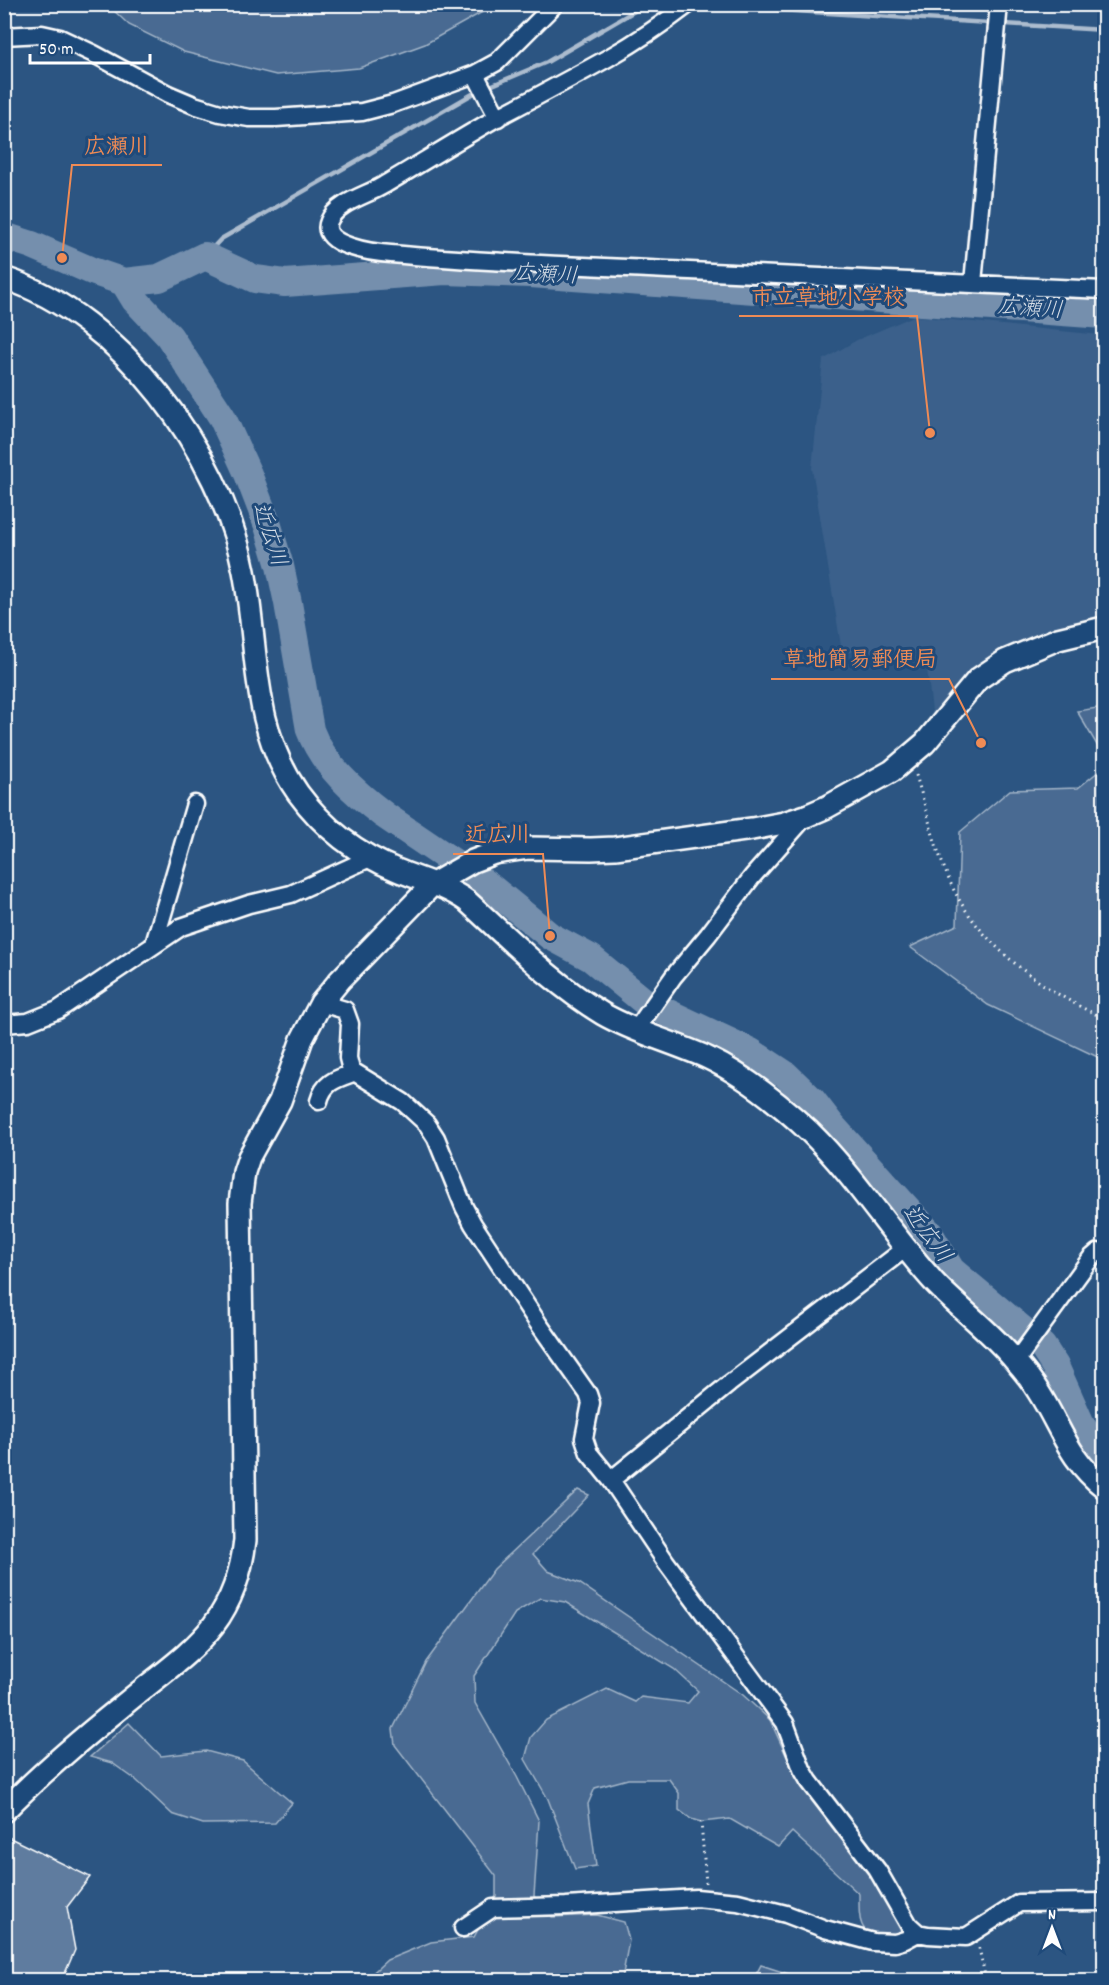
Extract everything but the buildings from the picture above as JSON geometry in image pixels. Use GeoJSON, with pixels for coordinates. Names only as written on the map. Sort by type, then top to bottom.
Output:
{"type":"FeatureCollection","features":[{"type":"Feature","properties":{"kind":"street"},"geometry":{"type":"LineString","coordinates":[[4,36],[42,34],[60,38],[185,102],[220,113],[249,118],[276,118],[362,112],[393,104],[475,74],[497,62],[555,4]]}},
{"type":"Feature","properties":{"kind":"street"},"geometry":{"type":"LineString","coordinates":[[689,4],[660,26],[610,57],[498,118],[337,211],[330,218],[327,226],[329,234],[348,246],[364,251],[509,263],[1104,290]]}},
{"type":"Feature","properties":{"kind":"street"},"geometry":{"type":"LineString","coordinates":[[973,283],[999,4]]}},
{"type":"Feature","properties":{"kind":"street"},"geometry":{"type":"LineString","coordinates":[[475,74],[498,118]]}},
{"type":"Feature","properties":{"kind":"street"},"geometry":{"type":"LineString","coordinates":[[4,278],[32,288],[61,304],[94,328],[140,373],[189,434],[214,483],[239,547],[250,611],[261,705],[268,732],[298,792],[316,814],[352,846],[370,858],[452,892],[467,901],[581,1000],[606,1015],[640,1023],[710,1059],[749,1082],[810,1132],[831,1154],[936,1284],[994,1337],[1020,1356],[1065,1443],[1080,1464],[1104,1487]]}},
{"type":"Feature","properties":{"kind":"street"},"geometry":{"type":"LineString","coordinates":[[4,1810],[51,1764],[174,1666],[196,1645],[218,1620],[238,1580],[243,1563],[245,1540],[241,1187],[249,1157],[277,1107],[302,1039],[321,1003],[340,980],[433,884],[473,861],[504,851],[528,848],[615,848],[752,829],[806,816],[892,771],[925,743],[978,679],[1005,661],[1058,639],[1104,628]]}},
{"type":"Feature","properties":{"kind":"street"},"geometry":{"type":"LineString","coordinates":[[154,944],[195,804]]}},
{"type":"Feature","properties":{"kind":"street"},"geometry":{"type":"LineString","coordinates":[[640,1023],[673,977],[752,877],[806,816]]}},
{"type":"Feature","properties":{"kind":"street"},"geometry":{"type":"LineString","coordinates":[[4,1024],[28,1022],[58,1010],[181,927],[249,904],[291,894],[370,858]]}},
{"type":"Feature","properties":{"kind":"street"},"geometry":{"type":"LineString","coordinates":[[321,1003],[345,1010],[350,1024],[349,1064],[353,1073],[403,1102],[427,1124],[436,1138],[473,1224],[588,1394],[591,1404],[584,1433],[585,1444],[593,1458],[611,1480],[651,1543],[782,1718],[809,1781],[878,1871],[909,1925],[918,1933],[966,1937],[1019,1903],[1104,1902]]}},
{"type":"Feature","properties":{"kind":"street"},"geometry":{"type":"LineString","coordinates":[[319,1101],[321,1093],[332,1080],[353,1073]]}},
{"type":"Feature","properties":{"kind":"street"},"geometry":{"type":"LineString","coordinates":[[611,1480],[729,1384],[906,1248]]}},
{"type":"Feature","properties":{"kind":"street"},"geometry":{"type":"LineString","coordinates":[[1020,1356],[1094,1254],[1098,1252],[1104,1254]]}},
{"type":"Feature","properties":{"kind":"street"},"geometry":{"type":"LineString","coordinates":[[463,1928],[493,1908],[696,1898],[748,1904],[873,1942],[895,1943],[918,1933]]}},
{"type":"Feature","properties":{"kind":"path"},"geometry":{"type":"LineString","coordinates":[[911,756],[933,837],[952,886],[969,915],[1019,968],[1054,992],[1104,1018]]}},
{"type":"Feature","properties":{"kind":"path"},"geometry":{"type":"LineString","coordinates":[[701,1822],[706,1868],[706,1899]]}},
{"type":"Feature","properties":{"kind":"path"},"geometry":{"type":"LineString","coordinates":[[977,1931],[986,1980]]}},
{"type":"Feature","properties":{"kind":"shaded area"},"geometry":{"type":"Polygon","coordinates":[[[108,5],[495,5],[425,44],[359,68],[276,75],[184,52],[129,25],[108,5]]]}},
{"type":"Feature","properties":{"kind":"shaded area"},"geometry":{"type":"Polygon","coordinates":[[[914,316],[1100,335],[1104,358],[1104,617],[1020,641],[990,657],[970,674],[933,719],[925,651],[842,652],[812,468],[823,360],[857,340],[914,316]]]}},
{"type":"Feature","properties":{"kind":"shaded area"},"geometry":{"type":"Polygon","coordinates":[[[1104,707],[1104,757],[1077,711],[1104,707]]]}},
{"type":"Feature","properties":{"kind":"shaded area"},"geometry":{"type":"Polygon","coordinates":[[[1104,767],[1104,1060],[988,1005],[910,947],[957,925],[960,832],[1010,790],[1078,788],[1104,767]]]}},
{"type":"Feature","properties":{"kind":"shaded area"},"geometry":{"type":"Polygon","coordinates":[[[578,1490],[589,1495],[533,1554],[548,1571],[579,1583],[743,1695],[770,1720],[792,1768],[842,1828],[907,1934],[882,1948],[862,1925],[859,1913],[859,1894],[792,1832],[778,1847],[730,1819],[701,1822],[691,1819],[679,1810],[679,1793],[669,1779],[628,1779],[595,1788],[588,1804],[596,1866],[575,1869],[548,1799],[525,1759],[531,1737],[546,1720],[607,1689],[635,1702],[641,1697],[688,1703],[698,1691],[674,1669],[565,1602],[540,1598],[515,1613],[474,1676],[475,1703],[539,1821],[534,1896],[552,1917],[597,1915],[624,1922],[629,1940],[622,1980],[365,1980],[387,1960],[431,1942],[474,1937],[496,1896],[496,1876],[395,1745],[393,1729],[426,1662],[494,1569],[578,1490]]]}},
{"type":"Feature","properties":{"kind":"shaded area"},"geometry":{"type":"Polygon","coordinates":[[[129,1723],[161,1756],[206,1751],[243,1761],[292,1803],[275,1823],[203,1824],[172,1814],[136,1780],[112,1763],[90,1757],[129,1723]]]}},
{"type":"Feature","properties":{"kind":"shaded area"},"geometry":{"type":"Polygon","coordinates":[[[761,1965],[807,1980],[753,1980],[761,1965]]]}},
{"type":"Feature","properties":{"kind":"waterway"},"geometry":{"type":"LineString","coordinates":[[205,256],[221,239],[476,92],[547,62],[643,6],[676,7]]}},
{"type":"Feature","properties":{"kind":"waterway"},"geometry":{"type":"LineString","coordinates":[[691,7],[745,8],[1104,30]]}},
{"type":"Feature","properties":{"kind":"waterway","name":"広瀬川"},"geometry":{"type":"LineString","coordinates":[[4,236],[124,282],[159,278],[205,256],[255,279],[285,283],[445,271],[531,274],[1104,315]]}},
{"type":"Feature","properties":{"kind":"waterway","name":"近広川"},"geometry":{"type":"LineString","coordinates":[[124,282],[135,300],[169,336],[222,417],[248,474],[268,526],[280,566],[310,730],[331,766],[351,788],[384,815],[489,886],[550,936],[591,958],[645,1002],[751,1052],[786,1075],[812,1100],[832,1126],[929,1233],[951,1270],[1042,1346],[1055,1366],[1080,1422],[1104,1463]]}},
{"type":"Feature","properties":{"kind":"place","name":"広瀬川"},"geometry":{"type":"Point","coordinates":[62,258]}},
{"type":"Feature","properties":{"kind":"place","name":"市立草地小学校"},"geometry":{"type":"Point","coordinates":[930,433]}},
{"type":"Feature","properties":{"kind":"place","name":"草地簡易郵便局"},"geometry":{"type":"Point","coordinates":[981,743]}},
{"type":"Feature","properties":{"kind":"place","name":"近広川"},"geometry":{"type":"Point","coordinates":[550,936]}}]}
